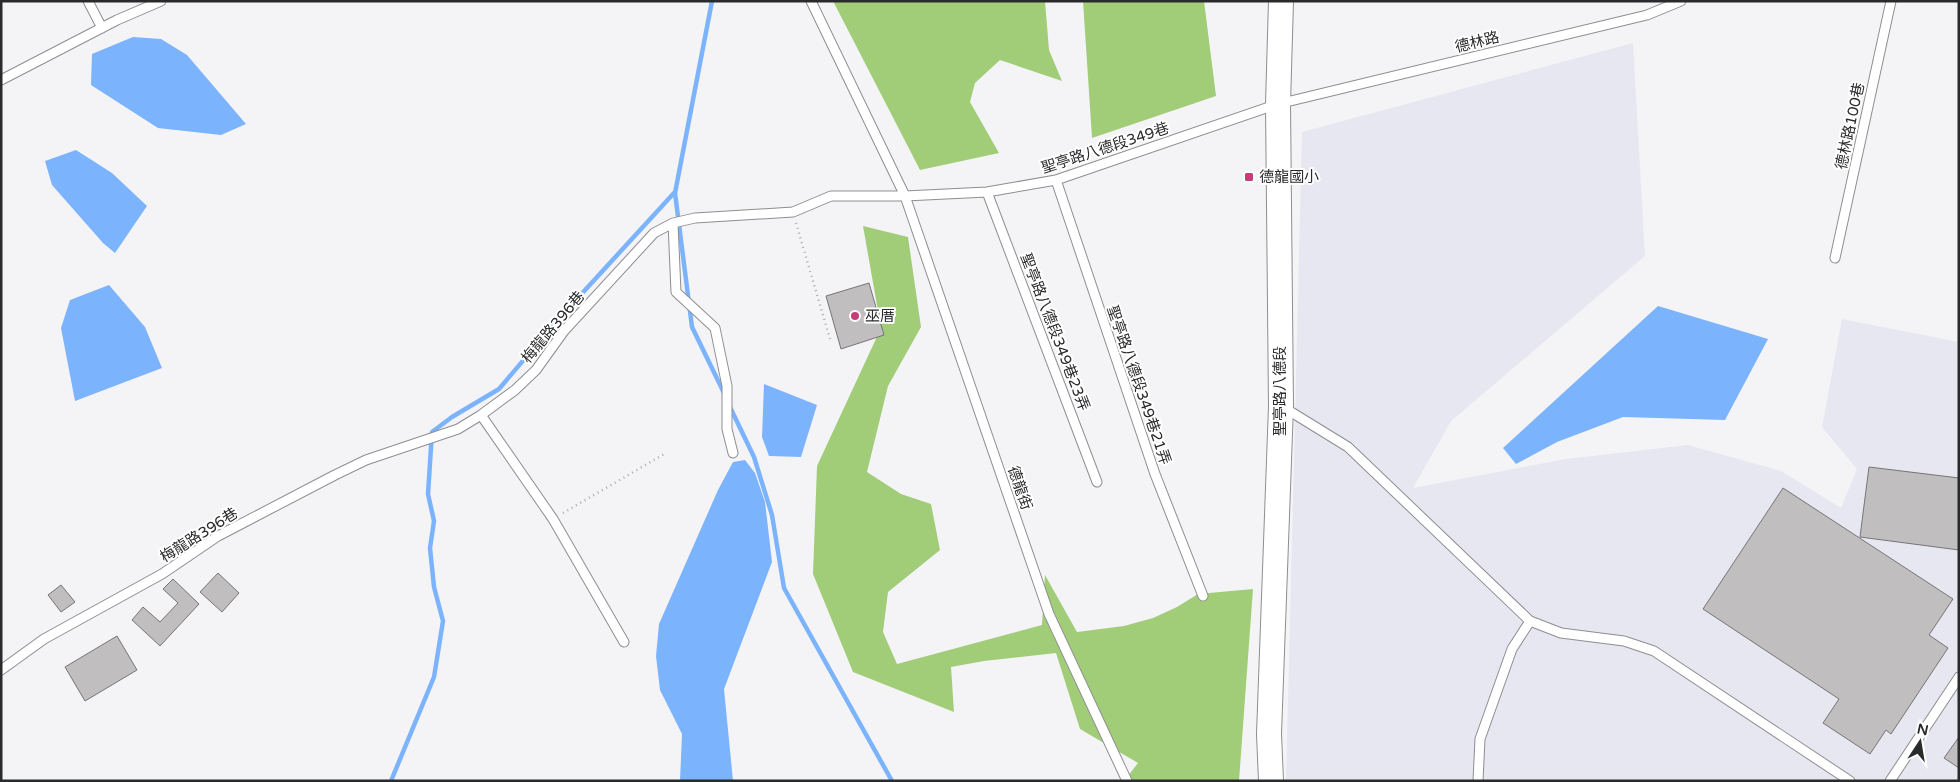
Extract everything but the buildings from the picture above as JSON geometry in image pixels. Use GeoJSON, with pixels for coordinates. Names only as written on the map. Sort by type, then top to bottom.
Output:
{"type":"FeatureCollection","features":[{"type":"Feature","properties":{"kind":"street","name":"聖亭路八德段"},"geometry":{"type":"LineString","coordinates":[[1271,781],[1270,724],[1281,406],[1278,104],[1281,1]]}},
{"type":"Feature","properties":{"kind":"lane"},"geometry":{"type":"LineString","coordinates":[[88,1],[102,28]]}},
{"type":"Feature","properties":{"kind":"lane"},"geometry":{"type":"LineString","coordinates":[[1,80],[102,28],[161,1]]}},
{"type":"Feature","properties":{"kind":"lane","name":"德龍街"},"geometry":{"type":"LineString","coordinates":[[811,1],[905,196],[1049,614],[1127,781]]}},
{"type":"Feature","properties":{"kind":"lane","name":"德林路"},"geometry":{"type":"LineString","coordinates":[[1278,104],[1647,15],[1681,1]]}},
{"type":"Feature","properties":{"kind":"lane","name":"德林路100巷"},"geometry":{"type":"LineString","coordinates":[[1835,258],[1891,1]]}},
{"type":"Feature","properties":{"kind":"lane","name":"聖亭路八德段349巷"},"geometry":{"type":"LineString","coordinates":[[905,196],[987,192],[1056,180],[1278,104]]}},
{"type":"Feature","properties":{"kind":"lane","name":"聖亭路八德段349巷21弄"},"geometry":{"type":"LineString","coordinates":[[1056,180],[1155,474],[1203,596]]}},
{"type":"Feature","properties":{"kind":"lane","name":"聖亭路八德段349巷23弄"},"geometry":{"type":"LineString","coordinates":[[987,192],[1097,482]]}},
{"type":"Feature","properties":{"kind":"lane","name":"梅龍路396巷"},"geometry":{"type":"LineString","coordinates":[[1,670],[44,639],[162,574],[218,536],[334,474],[366,460],[458,429],[481,415],[515,390],[536,370],[564,331],[654,233],[673,223],[695,218],[793,212],[831,196],[905,196]]}},
{"type":"Feature","properties":{"kind":"lane"},"geometry":{"type":"LineString","coordinates":[[673,223],[676,292],[715,328],[727,386],[727,429],[733,453]]}},
{"type":"Feature","properties":{"kind":"lane"},"geometry":{"type":"LineString","coordinates":[[1281,406],[1348,447],[1530,621],[1561,633],[1624,641],[1654,651],[1850,781]]}},
{"type":"Feature","properties":{"kind":"lane"},"geometry":{"type":"LineString","coordinates":[[481,415],[553,519],[624,642]]}},
{"type":"Feature","properties":{"kind":"lane"},"geometry":{"type":"LineString","coordinates":[[1478,781],[1480,740],[1512,649],[1530,621]]}},
{"type":"Feature","properties":{"kind":"lane"},"geometry":{"type":"LineString","coordinates":[[1890,781],[1959,677]]}},
{"type":"Feature","properties":{"kind":"path"},"geometry":{"type":"LineString","coordinates":[[793,212],[830,339]]}},
{"type":"Feature","properties":{"kind":"path"},"geometry":{"type":"LineString","coordinates":[[553,519],[666,453]]}},
{"type":"Feature","properties":{"kind":"shaded area"},"geometry":{"type":"Polygon","coordinates":[[[1633,43],[1645,256],[1451,421],[1413,488],[1566,459],[1688,445],[1781,471],[1841,508],[1857,469],[1822,427],[1842,319],[1959,342],[1959,781],[1286,781],[1302,132],[1633,43]]]}},
{"type":"Feature","properties":{"kind":"green space"},"geometry":{"type":"Polygon","coordinates":[[[833,1],[1045,1],[1049,50],[1062,81],[1000,60],[975,83],[970,102],[999,153],[920,170],[833,1]]]}},
{"type":"Feature","properties":{"kind":"green space"},"geometry":{"type":"Polygon","coordinates":[[[1083,1],[1204,1],[1216,96],[1092,138],[1083,1]]]}},
{"type":"Feature","properties":{"kind":"green space"},"geometry":{"type":"Polygon","coordinates":[[[863,226],[908,237],[921,327],[888,386],[867,472],[901,494],[931,504],[940,550],[888,592],[883,632],[897,664],[1042,625],[1045,575],[1077,632],[1124,626],[1153,618],[1177,607],[1198,594],[1253,589],[1239,781],[1124,781],[1138,763],[1080,729],[1056,653],[984,661],[951,667],[954,712],[853,672],[813,574],[817,466],[881,328],[863,226]]]}},
{"type":"Feature","properties":{"kind":"water"},"geometry":{"type":"Polygon","coordinates":[[[133,37],[161,39],[187,55],[246,124],[221,135],[158,128],[91,85],[92,54],[133,37]]]}},
{"type":"Feature","properties":{"kind":"water"},"geometry":{"type":"Polygon","coordinates":[[[76,150],[112,173],[147,206],[115,253],[103,243],[52,185],[45,161],[76,150]]]}},
{"type":"Feature","properties":{"kind":"water"},"geometry":{"type":"Polygon","coordinates":[[[109,285],[145,327],[162,368],[75,401],[61,328],[70,300],[109,285]]]}},
{"type":"Feature","properties":{"kind":"water"},"geometry":{"type":"Polygon","coordinates":[[[1658,306],[1768,339],[1725,420],[1623,417],[1557,442],[1516,464],[1503,448],[1658,306]]]}},
{"type":"Feature","properties":{"kind":"water"},"geometry":{"type":"Polygon","coordinates":[[[764,384],[817,405],[801,457],[769,456],[762,437],[764,384]]]}},
{"type":"Feature","properties":{"kind":"water"},"geometry":{"type":"Polygon","coordinates":[[[745,460],[755,473],[765,502],[772,562],[724,689],[733,781],[680,781],[682,734],[660,690],[656,656],[659,624],[718,490],[733,462],[745,460]]]}},
{"type":"Feature","properties":{"kind":"waterway"},"geometry":{"type":"LineString","coordinates":[[712,1],[675,193],[692,327],[725,395]]}},
{"type":"Feature","properties":{"kind":"waterway"},"geometry":{"type":"LineString","coordinates":[[391,781],[434,677],[443,621],[434,587],[430,548],[434,521],[428,494],[432,432],[452,417],[499,389],[554,324],[674,193]]}},
{"type":"Feature","properties":{"kind":"waterway"},"geometry":{"type":"LineString","coordinates":[[729,405],[754,457],[772,515],[784,588],[892,781]]}},
{"type":"Feature","properties":{"kind":"place","name":"德龍國小"},"geometry":{"type":"Point","coordinates":[1249,177]}},
{"type":"Feature","properties":{"kind":"place","name":"巫厝"},"geometry":{"type":"Point","coordinates":[855,316]}}]}
